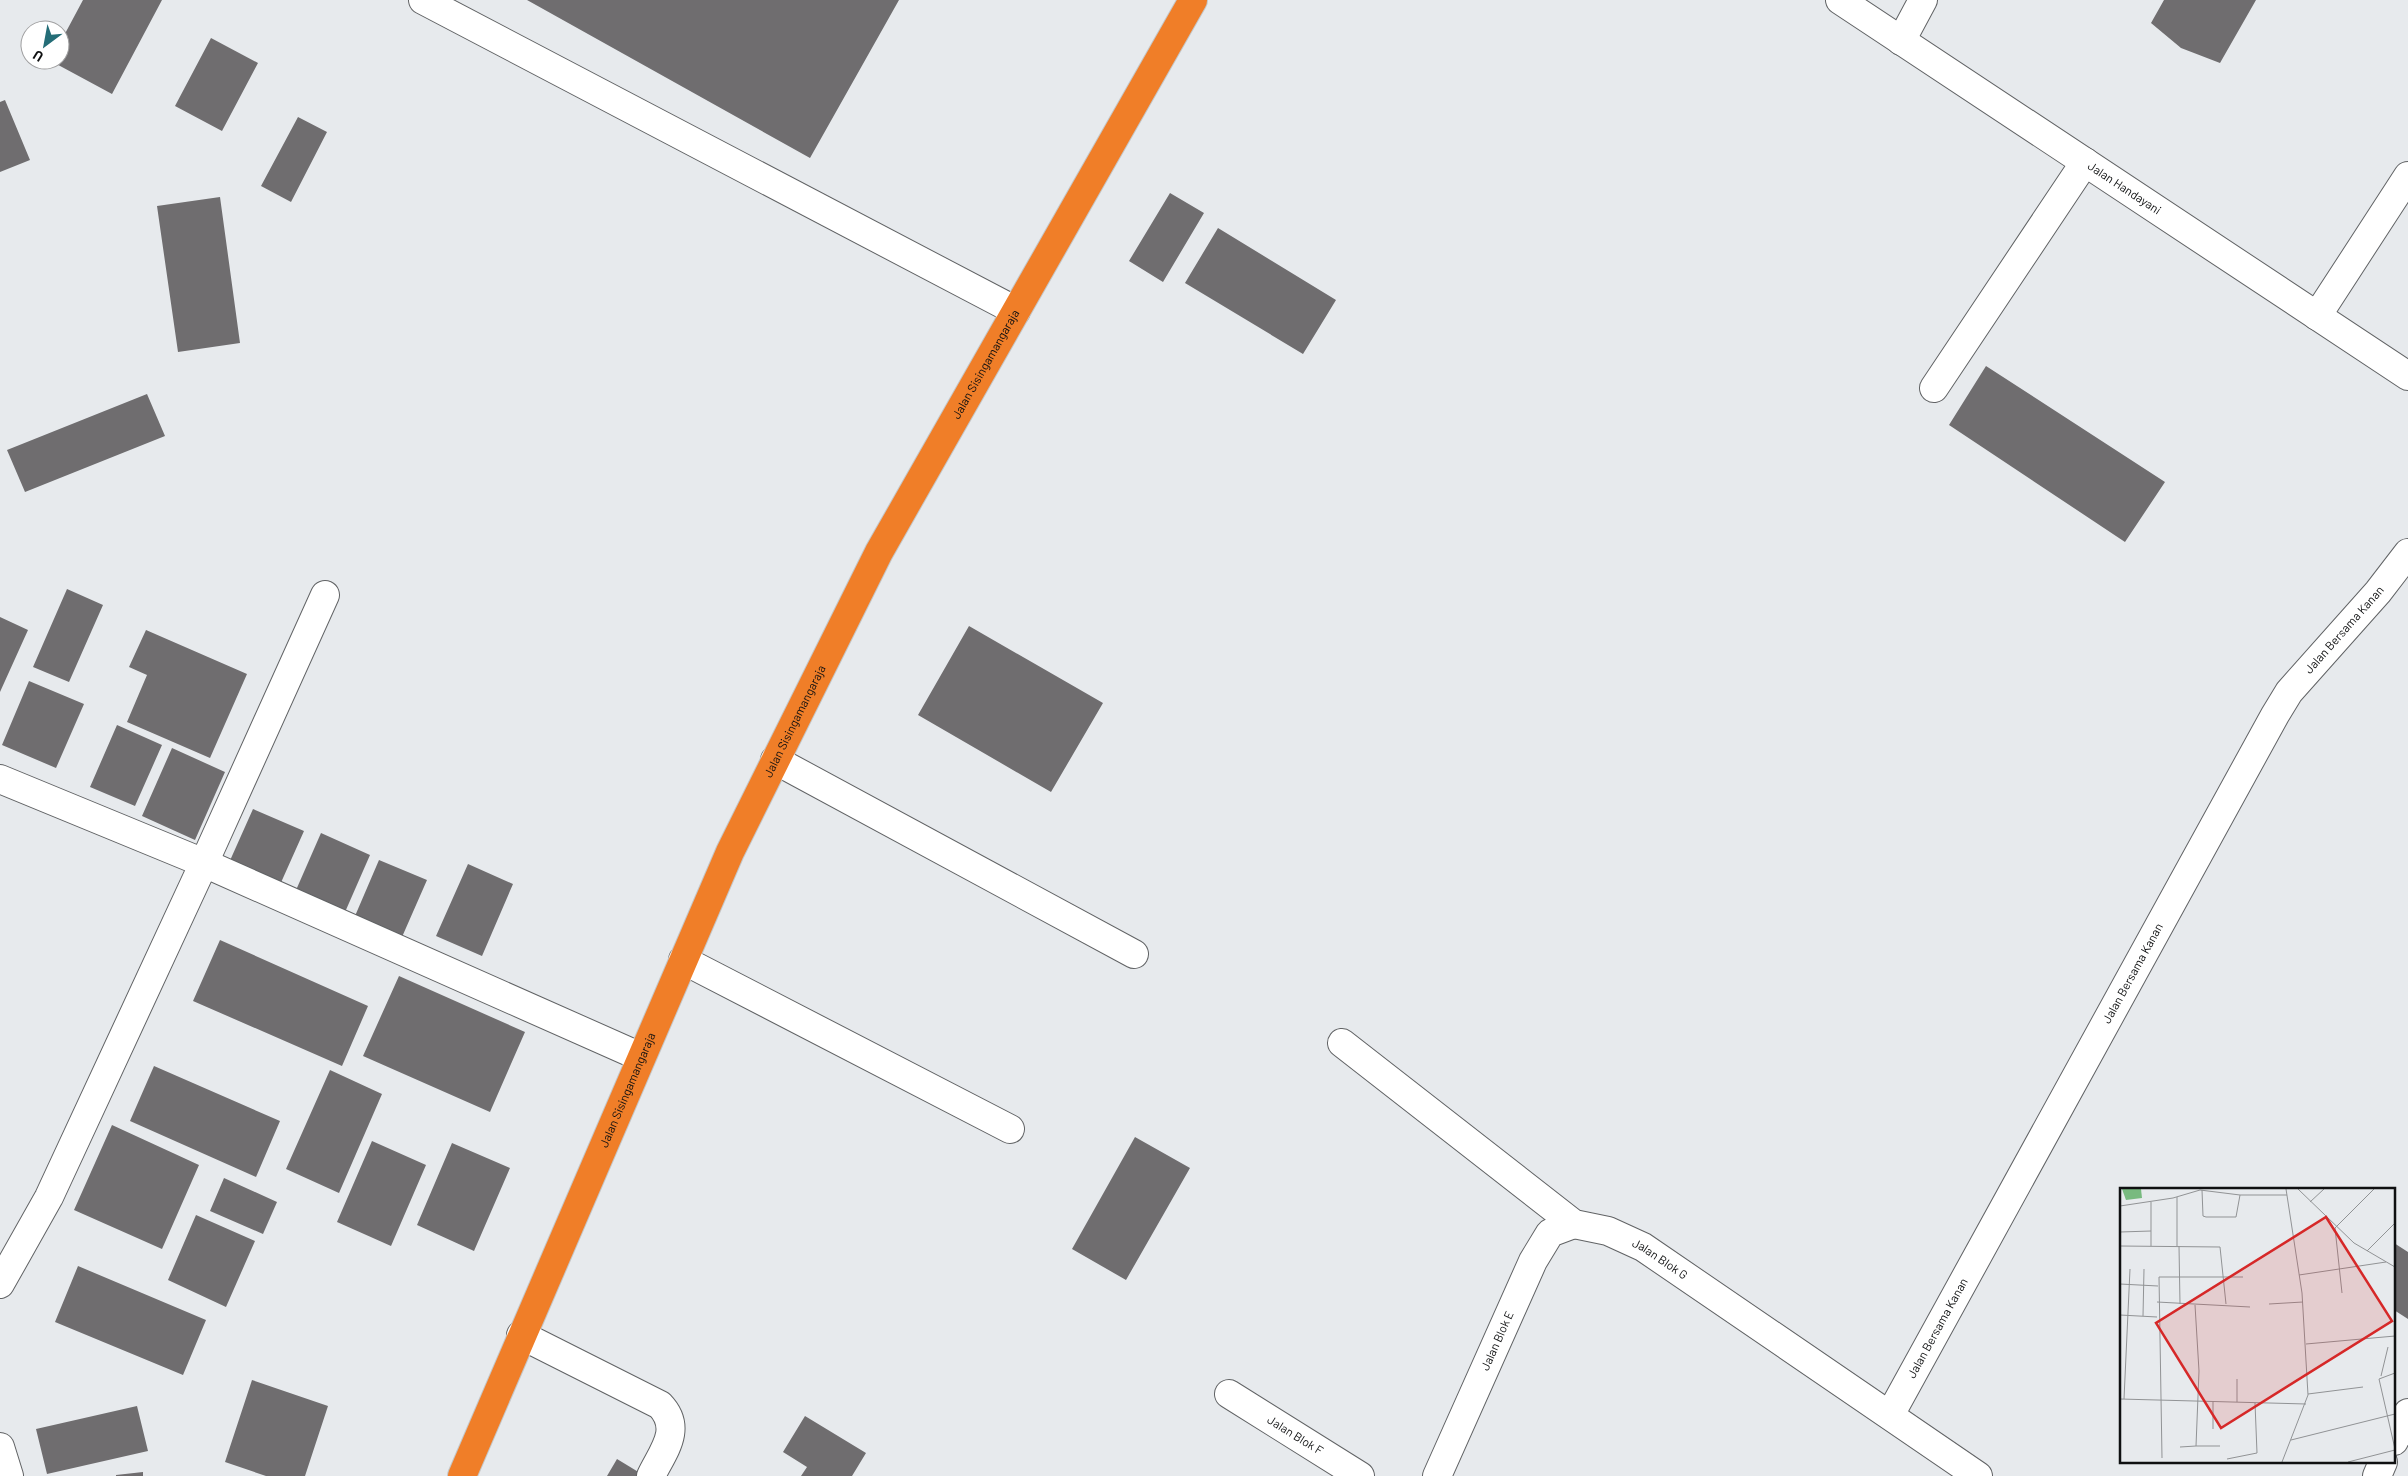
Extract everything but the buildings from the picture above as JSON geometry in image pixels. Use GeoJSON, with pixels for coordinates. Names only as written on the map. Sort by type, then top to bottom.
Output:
{"type":"FeatureCollection","features":[{"type":"Feature","properties":{"kind":"highway","name":"Jalan Sisingamangaraja"},"geometry":{"type":"LineString","coordinates":[[462,1476],[730,852],[775,760],[879,552],[1193,0]]}},
{"type":"Feature","properties":{"kind":"street"},"geometry":{"type":"LineString","coordinates":[[423,0],[1016,311]]}},
{"type":"Feature","properties":{"kind":"street","name":"Jalan Handayani"},"geometry":{"type":"LineString","coordinates":[[1840,0],[2408,376]]}},
{"type":"Feature","properties":{"kind":"street"},"geometry":{"type":"LineString","coordinates":[[1901,41],[1923,0]]}},
{"type":"Feature","properties":{"kind":"street"},"geometry":{"type":"LineString","coordinates":[[1934,388],[2085,162]]}},
{"type":"Feature","properties":{"kind":"street"},"geometry":{"type":"LineString","coordinates":[[2317,316],[2408,176]]}},
{"type":"Feature","properties":{"kind":"street","name":"Jalan Bersama Kanan"},"geometry":{"type":"LineString","coordinates":[[1890,1415],[2275,715],[2289,692],[2378,592],[2408,553]]}},
{"type":"Feature","properties":{"kind":"street"},"geometry":{"type":"LineString","coordinates":[[0,1284],[49,1197],[204,863],[325,595]]}},
{"type":"Feature","properties":{"kind":"street"},"geometry":{"type":"LineString","coordinates":[[775,760],[1134,954]]}},
{"type":"Feature","properties":{"kind":"street"},"geometry":{"type":"LineString","coordinates":[[0,779],[204,863],[641,1057]]}},
{"type":"Feature","properties":{"kind":"street"},"geometry":{"type":"LineString","coordinates":[[683,960],[1010,1129]]}},
{"type":"Feature","properties":{"kind":"street","name":"Jalan Blok G"},"geometry":{"type":"LineString","coordinates":[[1342,1043],[1574,1224],[1608,1231],[1643,1247],[1978,1476]]}},
{"type":"Feature","properties":{"kind":"street","name":"Jalan Blok E"},"geometry":{"type":"LineString","coordinates":[[1437,1476],[1533,1261],[1550,1233],[1574,1224]]}},
{"type":"Feature","properties":{"kind":"street"},"geometry":{"type":"LineString","coordinates":[[521,1335],[660,1405],[668,1413],[672,1423],[671,1434],[651,1476]]}},
{"type":"Feature","properties":{"kind":"street","name":"Jalan Blok F"},"geometry":{"type":"LineString","coordinates":[[1229,1394],[1360,1476]]}},
{"type":"Feature","properties":{"kind":"street"},"geometry":{"type":"LineString","coordinates":[[2396,1436],[2408,1413]]}},
{"type":"Feature","properties":{"kind":"street"},"geometry":{"type":"LineString","coordinates":[[0,1447],[10,1476]]}},
{"type":"Feature","properties":{"kind":"street"},"geometry":{"type":"LineString","coordinates":[[2377,1476],[2383,1464]]}}]}
